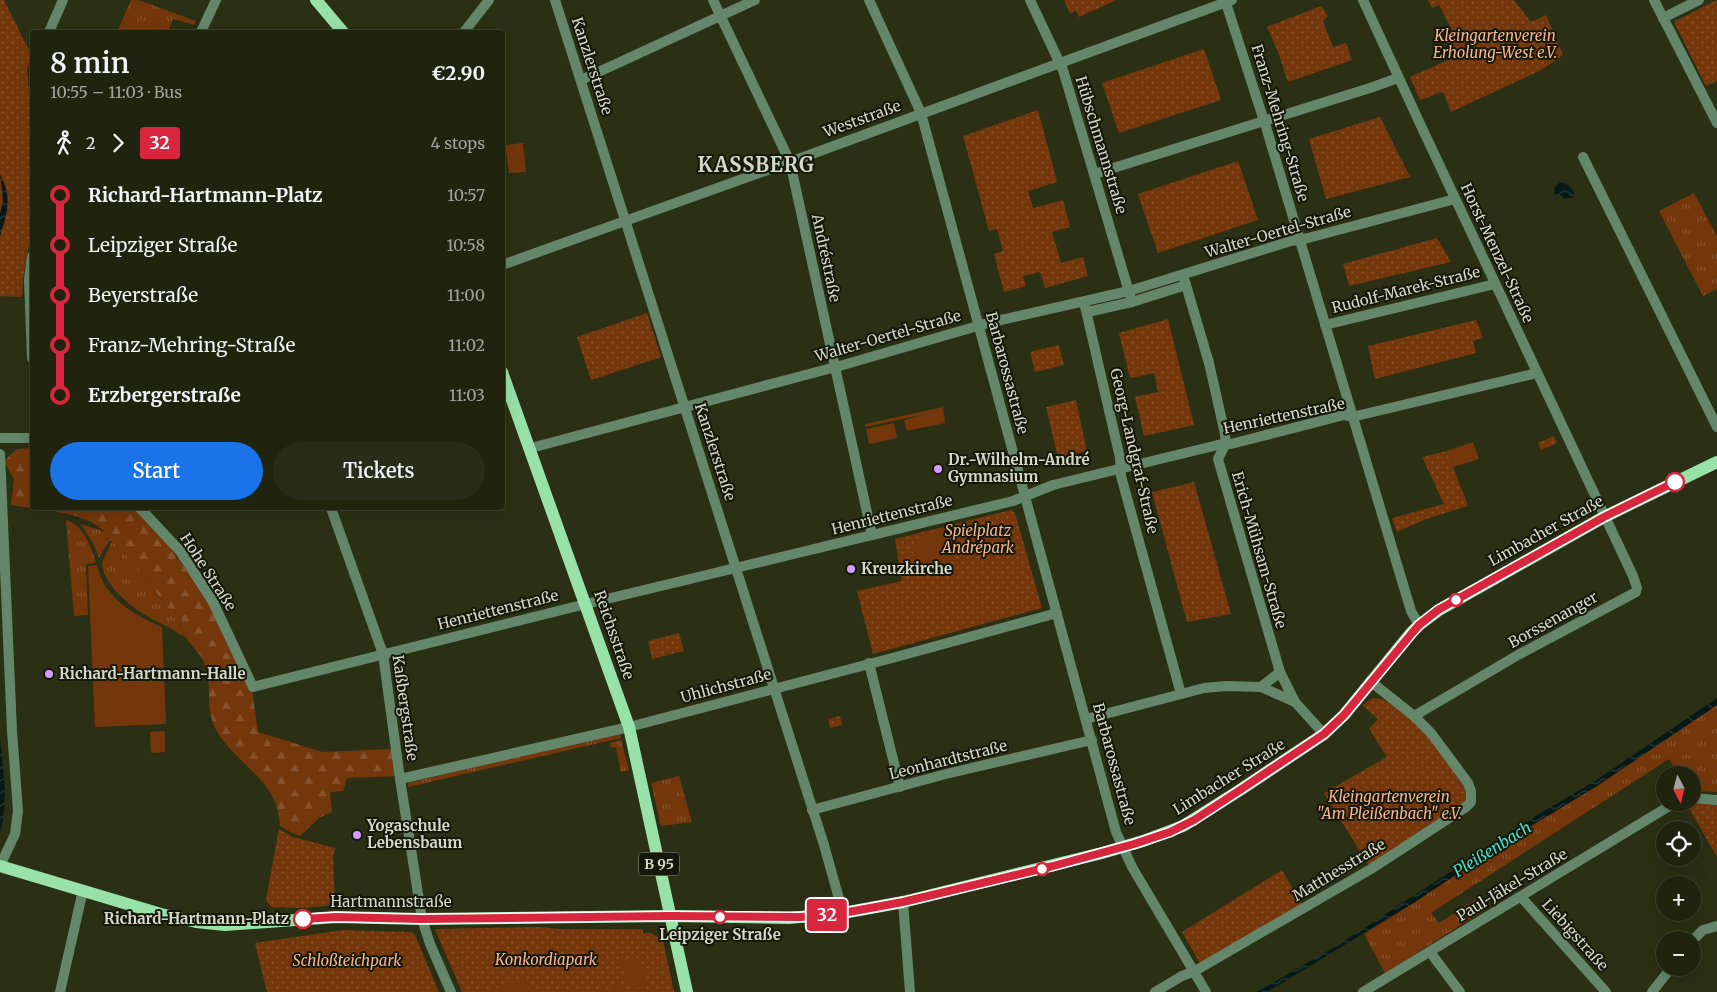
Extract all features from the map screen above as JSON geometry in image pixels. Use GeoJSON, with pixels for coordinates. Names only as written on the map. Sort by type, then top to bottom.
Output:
{"type":"FeatureCollection","features":[{"type":"Feature","properties":{"kind":"main road"},"geometry":{"type":"LineString","coordinates":[[316,0],[341,30]]}},
{"type":"Feature","properties":{"kind":"main road","name":"Reichsstraße"},"geometry":{"type":"LineString","coordinates":[[505,380],[531,448],[629,727],[671,916]]}},
{"type":"Feature","properties":{"kind":"main road","name":"Limbacher Straße"},"geometry":{"type":"LineString","coordinates":[[671,916],[789,918],[843,913],[903,902],[1053,866],[1170,832],[1194,820],[1324,734],[1344,715],[1419,625],[1438,610],[1604,517],[1717,462]]}},
{"type":"Feature","properties":{"kind":"main road","name":"Hartmannstraße"},"geometry":{"type":"LineString","coordinates":[[0,866],[174,917],[218,924],[336,917],[422,919],[671,916]]}},
{"type":"Feature","properties":{"kind":"main road","name":"B 95"},"geometry":{"type":"LineString","coordinates":[[671,916],[687,992]]}},
{"type":"Feature","properties":{"kind":"street"},"geometry":{"type":"LineString","coordinates":[[50,30],[63,0]]}},
{"type":"Feature","properties":{"kind":"street"},"geometry":{"type":"LineString","coordinates":[[202,30],[216,0]]}},
{"type":"Feature","properties":{"kind":"street"},"geometry":{"type":"LineString","coordinates":[[466,30],[489,0]]}},
{"type":"Feature","properties":{"kind":"street","name":"Kanzlerstraße"},"geometry":{"type":"LineString","coordinates":[[555,0],[774,688],[843,913]]}},
{"type":"Feature","properties":{"kind":"street","name":"Andréstraße"},"geometry":{"type":"LineString","coordinates":[[713,0],[790,162],[872,535]]}},
{"type":"Feature","properties":{"kind":"street"},"geometry":{"type":"LineString","coordinates":[[580,80],[755,0]]}},
{"type":"Feature","properties":{"kind":"street","name":"Barbarossastraße"},"geometry":{"type":"LineString","coordinates":[[869,0],[921,113],[1116,832],[1133,870],[1206,992]]}},
{"type":"Feature","properties":{"kind":"street","name":"Hübschmannstraße"},"geometry":{"type":"LineString","coordinates":[[1030,0],[1060,63],[1132,302]]}},
{"type":"Feature","properties":{"kind":"street","name":"Horst-Menzel-Straße"},"geometry":{"type":"LineString","coordinates":[[1363,0],[1604,517]]}},
{"type":"Feature","properties":{"kind":"street"},"geometry":{"type":"LineString","coordinates":[[1654,0],[1717,123]]}},
{"type":"Feature","properties":{"kind":"street"},"geometry":{"type":"LineString","coordinates":[[1663,18],[1699,0]]}},
{"type":"Feature","properties":{"kind":"street","name":"Weststraße"},"geometry":{"type":"LineString","coordinates":[[505,263],[790,162],[1228,1]]}},
{"type":"Feature","properties":{"kind":"street","name":"Franz-Mehring-Straße"},"geometry":{"type":"LineString","coordinates":[[1228,1],[1411,611],[1419,625]]}},
{"type":"Feature","properties":{"kind":"street"},"geometry":{"type":"LineString","coordinates":[[1094,174],[1398,78]]}},
{"type":"Feature","properties":{"kind":"street"},"geometry":{"type":"LineString","coordinates":[[1583,157],[1717,427]]}},
{"type":"Feature","properties":{"kind":"street","name":"Walter-Oertel-Straße"},"geometry":{"type":"LineString","coordinates":[[1087,312],[1132,302],[1184,280],[1299,239],[1455,199]]}},
{"type":"Feature","properties":{"kind":"street"},"geometry":{"type":"LineString","coordinates":[[30,272],[30,306]]}},
{"type":"Feature","properties":{"kind":"street","name":"Walter-Oertel-Straße"},"geometry":{"type":"LineString","coordinates":[[531,448],[1023,314],[1184,280]]}},
{"type":"Feature","properties":{"kind":"street","name":"Erich-Mühsam-Straße"},"geometry":{"type":"LineString","coordinates":[[1184,280],[1209,363],[1226,443],[1218,459],[1280,672],[1295,702],[1324,734]]}},
{"type":"Feature","properties":{"kind":"street","name":"Rudolf-Marek-Straße"},"geometry":{"type":"LineString","coordinates":[[1325,325],[1495,284]]}},
{"type":"Feature","properties":{"kind":"street","name":"Georg-Landgraf-Straße"},"geometry":{"type":"LineString","coordinates":[[1084,302],[1120,458],[1121,476],[1180,694]]}},
{"type":"Feature","properties":{"kind":"street","name":"Henriettenstraße"},"geometry":{"type":"LineString","coordinates":[[253,687],[1013,501],[1053,485],[1121,468],[1226,443],[1231,444],[1344,415],[1352,417],[1536,373]]}},
{"type":"Feature","properties":{"kind":"street"},"geometry":{"type":"LineString","coordinates":[[0,438],[30,438]]}},
{"type":"Feature","properties":{"kind":"street"},"geometry":{"type":"LineString","coordinates":[[0,454],[12,735],[18,811],[15,834],[0,866]]}},
{"type":"Feature","properties":{"kind":"street","name":"Hohe Straße"},"geometry":{"type":"LineString","coordinates":[[142,510],[180,551],[213,602],[253,687]]}},
{"type":"Feature","properties":{"kind":"street","name":"Kaßbergstraße"},"geometry":{"type":"LineString","coordinates":[[332,510],[383,654],[422,919],[430,944],[451,992]]}},
{"type":"Feature","properties":{"kind":"street","name":"Borssenanger"},"geometry":{"type":"LineString","coordinates":[[1414,716],[1518,655],[1636,592],[1637,588],[1633,576],[1604,517]]}},
{"type":"Feature","properties":{"kind":"street","name":"Uhlichstraße"},"geometry":{"type":"LineString","coordinates":[[400,779],[629,727],[1057,613]]}},
{"type":"Feature","properties":{"kind":"street"},"geometry":{"type":"LineString","coordinates":[[869,663],[900,787]]}},
{"type":"Feature","properties":{"kind":"street"},"geometry":{"type":"LineString","coordinates":[[1261,687],[1280,672]]}},
{"type":"Feature","properties":{"kind":"street","name":"Matthesstraße"},"geometry":{"type":"LineString","coordinates":[[1155,992],[1371,869],[1471,802],[1471,791],[1463,776],[1431,733],[1414,716],[1370,682]]}},
{"type":"Feature","properties":{"kind":"street"},"geometry":{"type":"LineString","coordinates":[[1086,719],[1204,688],[1226,686],[1261,687],[1295,702]]}},
{"type":"Feature","properties":{"kind":"street","name":"Leonhardtstraße"},"geometry":{"type":"LineString","coordinates":[[812,810],[956,772],[1092,740]]}},
{"type":"Feature","properties":{"kind":"street"},"geometry":{"type":"LineString","coordinates":[[1701,799],[1717,800]]}},
{"type":"Feature","properties":{"kind":"street","name":"Paul-Jäkel-Straße"},"geometry":{"type":"LineString","coordinates":[[1363,992],[1661,811]]}},
{"type":"Feature","properties":{"kind":"street"},"geometry":{"type":"LineString","coordinates":[[60,992],[83,890]]}},
{"type":"Feature","properties":{"kind":"street","name":"Liebigstraße"},"geometry":{"type":"LineString","coordinates":[[1521,897],[1606,992]]}},
{"type":"Feature","properties":{"kind":"street"},"geometry":{"type":"LineString","coordinates":[[903,902],[910,992]]}},
{"type":"Feature","properties":{"kind":"street"},"geometry":{"type":"LineString","coordinates":[[1701,933],[1706,928],[1717,926]]}},
{"type":"Feature","properties":{"kind":"street"},"geometry":{"type":"LineString","coordinates":[[1430,952],[1460,992]]}},
{"type":"Feature","properties":{"kind":"street"},"geometry":{"type":"LineString","coordinates":[[1652,992],[1665,976]]}},
{"type":"Feature","properties":{"kind":"green space"},"geometry":{"type":"Polygon","coordinates":[[[0,0],[4,0],[30,52],[30,61],[27,69],[30,101],[30,237],[22,297],[0,296],[0,0]]]}},
{"type":"Feature","properties":{"kind":"green space"},"geometry":{"type":"Polygon","coordinates":[[[131,0],[138,0],[196,21],[194,25],[173,19],[169,30],[118,30],[131,0]]]}},
{"type":"Feature","properties":{"kind":"green space"},"geometry":{"type":"Polygon","coordinates":[[[1064,0],[1116,0],[1079,17],[1076,11],[1070,13],[1064,0]]]}},
{"type":"Feature","properties":{"kind":"green space","name":"Kleingartenverein Erholung-West e.V."},"geometry":{"type":"Polygon","coordinates":[[[1428,0],[1514,0],[1531,22],[1546,15],[1563,55],[1541,70],[1451,112],[1443,92],[1420,100],[1410,77],[1455,57],[1446,36],[1453,32],[1439,5],[1432,8],[1428,0]]]}},
{"type":"Feature","properties":{"kind":"green space"},"geometry":{"type":"Polygon","coordinates":[[[1717,0],[1717,81],[1706,86],[1675,21],[1717,0]]]}},
{"type":"Feature","properties":{"kind":"green space"},"geometry":{"type":"Polygon","coordinates":[[[1321,6],[1328,16],[1323,21],[1333,47],[1346,43],[1352,60],[1288,82],[1267,27],[1321,6]]]}},
{"type":"Feature","properties":{"kind":"green space"},"geometry":{"type":"Polygon","coordinates":[[[1204,49],[1221,100],[1119,133],[1102,83],[1204,49]]]}},
{"type":"Feature","properties":{"kind":"green space"},"geometry":{"type":"Polygon","coordinates":[[[1038,110],[1057,182],[1028,191],[1033,208],[1063,200],[1070,227],[1052,232],[1061,263],[1083,257],[1088,276],[1045,288],[1040,272],[1023,276],[1026,286],[1004,292],[994,254],[1003,251],[997,229],[989,231],[963,136],[1038,110]]]}},
{"type":"Feature","properties":{"kind":"green space"},"geometry":{"type":"Polygon","coordinates":[[[1380,117],[1410,177],[1326,199],[1309,139],[1380,117]]]}},
{"type":"Feature","properties":{"kind":"green space"},"geometry":{"type":"Polygon","coordinates":[[[523,143],[526,172],[509,173],[505,145],[523,143]]]}},
{"type":"Feature","properties":{"kind":"green space"},"geometry":{"type":"Polygon","coordinates":[[[1238,161],[1258,220],[1158,253],[1138,194],[1238,161]]]}},
{"type":"Feature","properties":{"kind":"green space"},"geometry":{"type":"Polygon","coordinates":[[[1694,193],[1717,236],[1717,289],[1703,296],[1659,211],[1694,193]]]}},
{"type":"Feature","properties":{"kind":"green space"},"geometry":{"type":"Polygon","coordinates":[[[1437,238],[1451,262],[1349,286],[1343,264],[1437,238]]]}},
{"type":"Feature","properties":{"kind":"green space"},"geometry":{"type":"Polygon","coordinates":[[[647,313],[661,357],[591,380],[577,337],[647,313]]]}},
{"type":"Feature","properties":{"kind":"green space"},"geometry":{"type":"Polygon","coordinates":[[[1168,319],[1194,425],[1144,436],[1135,397],[1158,392],[1154,373],[1130,378],[1119,333],[1168,319]]]}},
{"type":"Feature","properties":{"kind":"green space"},"geometry":{"type":"Polygon","coordinates":[[[1476,320],[1483,338],[1473,341],[1476,353],[1375,379],[1368,346],[1476,320]]]}},
{"type":"Feature","properties":{"kind":"green space"},"geometry":{"type":"Polygon","coordinates":[[[1059,345],[1064,365],[1035,372],[1030,352],[1059,345]]]}},
{"type":"Feature","properties":{"kind":"green space"},"geometry":{"type":"Polygon","coordinates":[[[1076,400],[1087,451],[1058,458],[1046,407],[1076,400]]]}},
{"type":"Feature","properties":{"kind":"green space"},"geometry":{"type":"Polygon","coordinates":[[[943,407],[945,423],[907,431],[904,420],[927,414],[865,427],[865,424],[943,407]]]}},
{"type":"Feature","properties":{"kind":"green space"},"geometry":{"type":"Polygon","coordinates":[[[894,423],[897,438],[869,444],[866,429],[894,423]]]}},
{"type":"Feature","properties":{"kind":"green space"},"geometry":{"type":"Polygon","coordinates":[[[1554,436],[1557,443],[1541,450],[1538,443],[1554,436]]]}},
{"type":"Feature","properties":{"kind":"green space"},"geometry":{"type":"Polygon","coordinates":[[[1473,442],[1479,459],[1453,467],[1447,451],[1473,442]]]}},
{"type":"Feature","properties":{"kind":"green space"},"geometry":{"type":"Polygon","coordinates":[[[30,448],[30,508],[11,505],[14,479],[4,461],[17,449],[30,448]]]}},
{"type":"Feature","properties":{"kind":"green space"},"geometry":{"type":"Polygon","coordinates":[[[1447,451],[1468,506],[1426,519],[1397,532],[1392,518],[1444,504],[1422,457],[1447,451]]]}},
{"type":"Feature","properties":{"kind":"green space"},"geometry":{"type":"Polygon","coordinates":[[[1194,482],[1231,614],[1187,622],[1152,492],[1194,482]]]}},
{"type":"Feature","properties":{"kind":"green space"},"geometry":{"type":"Polygon","coordinates":[[[46,510],[140,510],[161,535],[210,603],[252,690],[258,732],[322,752],[393,749],[397,776],[347,778],[343,791],[330,792],[332,812],[319,818],[300,836],[280,826],[278,810],[273,797],[256,775],[227,745],[213,723],[209,705],[206,670],[200,655],[184,635],[181,624],[182,618],[167,607],[141,572],[113,541],[109,541],[104,531],[85,519],[46,510]]]}},
{"type":"Feature","properties":{"kind":"green space","name":"Spielplatz Andrépark"},"geometry":{"type":"Polygon","coordinates":[[[1011,510],[1015,513],[1042,608],[873,654],[857,591],[902,581],[895,539],[1011,510]]]}},
{"type":"Feature","properties":{"kind":"green space"},"geometry":{"type":"Polygon","coordinates":[[[66,520],[78,527],[86,537],[96,563],[86,564],[88,615],[74,616],[66,520]]]}},
{"type":"Feature","properties":{"kind":"green space"},"geometry":{"type":"Polygon","coordinates":[[[81,524],[105,532],[108,536],[106,538],[109,541],[99,558],[94,545],[81,524]]]}},
{"type":"Feature","properties":{"kind":"green space"},"geometry":{"type":"Polygon","coordinates":[[[943,531],[951,563],[929,567],[919,564],[914,557],[914,548],[917,540],[925,535],[943,531]]]}},
{"type":"Feature","properties":{"kind":"green space"},"geometry":{"type":"Polygon","coordinates":[[[113,540],[141,572],[167,607],[182,618],[180,624],[184,637],[144,615],[115,590],[106,576],[102,562],[113,540]]]}},
{"type":"Feature","properties":{"kind":"green space"},"geometry":{"type":"Polygon","coordinates":[[[97,565],[106,587],[113,596],[131,611],[162,627],[166,724],[95,727],[88,566],[97,565]]]}},
{"type":"Feature","properties":{"kind":"green space"},"geometry":{"type":"Polygon","coordinates":[[[679,633],[684,651],[652,659],[648,641],[679,633]]]}},
{"type":"Feature","properties":{"kind":"green space","name":"Kleingartenverein \"Am Pleißenbach\" e.V."},"geometry":{"type":"Polygon","coordinates":[[[1373,698],[1382,699],[1414,716],[1472,797],[1371,869],[1324,793],[1387,757],[1369,729],[1378,719],[1362,705],[1373,698]]]}},
{"type":"Feature","properties":{"kind":"green space"},"geometry":{"type":"Polygon","coordinates":[[[1717,705],[1717,792],[1701,791],[1701,766],[1673,766],[1669,759],[1656,766],[1431,913],[1439,923],[1478,898],[1486,909],[1385,973],[1364,934],[1521,832],[1597,786],[1717,705]]]}},
{"type":"Feature","properties":{"kind":"green space"},"geometry":{"type":"Polygon","coordinates":[[[840,716],[842,725],[830,728],[828,719],[840,716]]]}},
{"type":"Feature","properties":{"kind":"green space"},"geometry":{"type":"Polygon","coordinates":[[[165,731],[165,752],[151,753],[150,732],[165,731]]]}},
{"type":"Feature","properties":{"kind":"green space"},"geometry":{"type":"Polygon","coordinates":[[[619,732],[621,738],[408,787],[408,783],[619,732]]]}},
{"type":"Feature","properties":{"kind":"green space"},"geometry":{"type":"Polygon","coordinates":[[[621,740],[629,770],[621,772],[616,747],[611,748],[610,743],[621,740]]]}},
{"type":"Feature","properties":{"kind":"green space"},"geometry":{"type":"Polygon","coordinates":[[[679,776],[692,822],[661,826],[651,783],[679,776]]]}},
{"type":"Feature","properties":{"kind":"green space"},"geometry":{"type":"Polygon","coordinates":[[[1717,802],[1717,857],[1701,829],[1701,821],[1696,821],[1691,811],[1701,811],[1701,803],[1717,802]]]}},
{"type":"Feature","properties":{"kind":"green space"},"geometry":{"type":"Polygon","coordinates":[[[279,829],[293,837],[335,848],[333,858],[335,905],[303,908],[271,907],[266,900],[279,829]]]}},
{"type":"Feature","properties":{"kind":"green space"},"geometry":{"type":"Polygon","coordinates":[[[1282,870],[1304,908],[1202,967],[1182,932],[1282,870]]]}},
{"type":"Feature","properties":{"kind":"green space","name":"Konkordiapark"},"geometry":{"type":"Polygon","coordinates":[[[541,927],[560,929],[643,929],[643,933],[651,933],[663,941],[674,992],[462,992],[435,929],[541,927]]]}},
{"type":"Feature","properties":{"kind":"green space","name":"Schloßteichpark"},"geometry":{"type":"Polygon","coordinates":[[[343,930],[411,932],[415,935],[439,992],[267,992],[255,943],[343,930]]]}},
{"type":"Feature","properties":{"kind":"green space"},"geometry":{"type":"Polygon","coordinates":[[[574,954],[579,967],[565,970],[567,957],[574,954]]]}},
{"type":"Feature","properties":{"kind":"green space"},"geometry":{"type":"Polygon","coordinates":[[[635,955],[649,982],[633,990],[620,963],[635,955]]]}},
{"type":"Feature","properties":{"kind":"green space"},"geometry":{"type":"Polygon","coordinates":[[[523,977],[530,992],[489,992],[523,977]]]}},
{"type":"Feature","properties":{"kind":"green space"},"geometry":{"type":"Polygon","coordinates":[[[622,985],[623,992],[593,992],[622,985]]]}},
{"type":"Feature","properties":{"kind":"water"},"geometry":{"type":"Polygon","coordinates":[[[0,174],[8,199],[8,206],[0,237],[0,213],[3,200],[0,174]]]}},
{"type":"Feature","properties":{"kind":"water"},"geometry":{"type":"Polygon","coordinates":[[[1559,182],[1569,186],[1574,192],[1574,197],[1564,199],[1562,196],[1554,194],[1555,187],[1559,182]]]}},
{"type":"Feature","properties":{"kind":"water","name":"Pleißenbach"},"geometry":{"type":"Polygon","coordinates":[[[1717,698],[1717,705],[1597,786],[1521,832],[1412,904],[1267,992],[1257,992],[1338,945],[1539,814],[1595,781],[1717,698]]]}},
{"type":"Feature","properties":{"kind":"water"},"geometry":{"type":"Polygon","coordinates":[[[0,738],[5,797],[0,833],[0,738]]]}},
{"type":"Feature","properties":{"kind":"bus line","name":"32"},"geometry":{"type":"LineString","coordinates":[[303,919],[336,917],[422,919],[671,916],[789,918],[822,916],[903,902],[1053,866],[1143,841],[1170,832],[1194,820],[1324,734],[1344,715],[1419,625],[1438,610],[1604,517],[1675,482]]}},
{"type":"Feature","properties":{"kind":"place","name":"Dr.-Wilhelm-André Gymnasium"},"geometry":{"type":"Point","coordinates":[938,469]}},
{"type":"Feature","properties":{"kind":"place","name":"Kreuzkirche"},"geometry":{"type":"Point","coordinates":[851,569]}},
{"type":"Feature","properties":{"kind":"place","name":"Richard-Hartmann-Halle"},"geometry":{"type":"Point","coordinates":[49,674]}},
{"type":"Feature","properties":{"kind":"place","name":"Yogaschule Lebensbaum"},"geometry":{"type":"Point","coordinates":[357,835]}},
{"type":"Feature","properties":{"kind":"place","name":"Leipziger Straße"},"geometry":{"type":"Point","coordinates":[720,917]}},
{"type":"Feature","properties":{"kind":"place","name":"Richard-Hartmann-Platz"},"geometry":{"type":"Point","coordinates":[303,919]}},
{"type":"Feature","properties":{"kind":"district","name":"KASSBERG"},"geometry":{"type":"Point","coordinates":[756,165]}}]}
